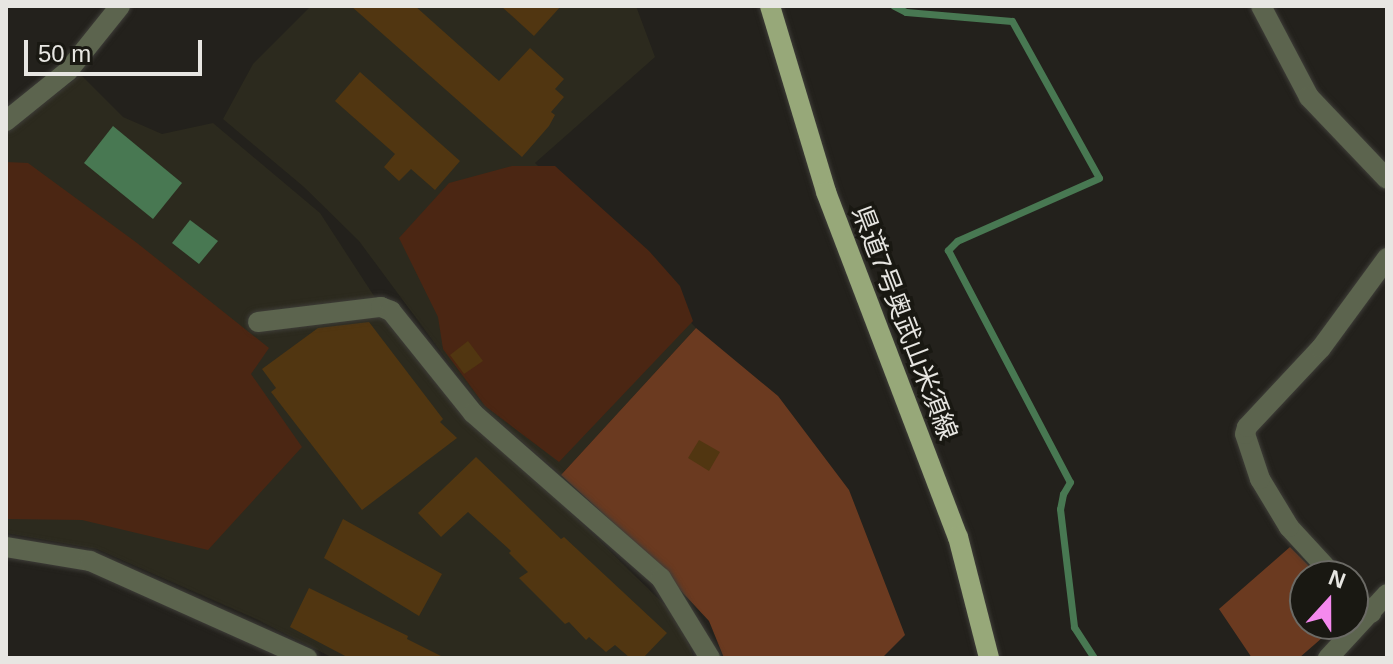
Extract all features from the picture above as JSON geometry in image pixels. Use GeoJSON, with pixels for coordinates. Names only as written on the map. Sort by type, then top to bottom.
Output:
{"type":"FeatureCollection","features":[{"type":"Feature","properties":{"kind":"main road","name":"県道7号奥武山米須線"},"geometry":{"type":"LineString","coordinates":[[770,6],[826,192],[958,537],[989,658]]}},
{"type":"Feature","properties":{"kind":"street"},"geometry":{"type":"LineString","coordinates":[[6,121],[68,71],[120,6]]}},
{"type":"Feature","properties":{"kind":"street"},"geometry":{"type":"LineString","coordinates":[[1261,6],[1309,97],[1387,179]]}},
{"type":"Feature","properties":{"kind":"street"},"geometry":{"type":"LineString","coordinates":[[1319,560],[1289,527],[1260,479],[1245,434],[1247,427],[1321,348],[1387,258]]}},
{"type":"Feature","properties":{"kind":"street"},"geometry":{"type":"LineString","coordinates":[[258,322],[381,307],[391,311],[473,413],[661,578],[710,658]]}},
{"type":"Feature","properties":{"kind":"street"},"geometry":{"type":"LineString","coordinates":[[6,547],[90,561],[307,658]]}},
{"type":"Feature","properties":{"kind":"street"},"geometry":{"type":"LineString","coordinates":[[1328,658],[1387,594]]}},
{"type":"Feature","properties":{"kind":"shaded area"},"geometry":{"type":"Polygon","coordinates":[[[311,6],[636,6],[655,57],[535,163],[616,242],[696,328],[561,475],[482,407],[359,241],[304,187],[223,119],[253,64],[311,6]]]}},
{"type":"Feature","properties":{"kind":"shaded area"},"geometry":{"type":"Polygon","coordinates":[[[81,75],[123,117],[162,134],[213,123],[320,213],[387,316],[571,513],[679,619],[693,656],[333,658],[256,619],[97,549],[6,533],[6,132],[81,75]]]}},
{"type":"Feature","properties":{"kind":"shaded area"},"geometry":{"type":"Polygon","coordinates":[[[113,126],[182,183],[153,219],[84,163],[113,126]]]}},
{"type":"Feature","properties":{"kind":"shaded area"},"geometry":{"type":"Polygon","coordinates":[[[6,162],[28,163],[137,243],[269,348],[251,374],[302,447],[208,550],[82,520],[6,519],[6,162]]]}},
{"type":"Feature","properties":{"kind":"shaded area"},"geometry":{"type":"Polygon","coordinates":[[[512,166],[555,166],[649,251],[680,286],[693,321],[559,462],[485,406],[443,349],[438,317],[399,238],[449,183],[512,166]]]}},
{"type":"Feature","properties":{"kind":"shaded area"},"geometry":{"type":"Polygon","coordinates":[[[190,220],[218,241],[199,264],[172,243],[190,220]]]}},
{"type":"Feature","properties":{"kind":"shaded area"},"geometry":{"type":"Polygon","coordinates":[[[696,328],[778,396],[849,490],[905,635],[882,658],[724,658],[709,621],[642,549],[561,475],[696,328]]]}},
{"type":"Feature","properties":{"kind":"shaded area"},"geometry":{"type":"Polygon","coordinates":[[[1290,547],[1303,560],[1289,560],[1289,640],[1320,640],[1299,658],[1252,658],[1219,609],[1290,547]]]}},
{"type":"Feature","properties":{"kind":"building"},"geometry":{"type":"Polygon","coordinates":[[[351,6],[415,6],[499,81],[530,48],[564,79],[555,89],[564,97],[551,112],[555,115],[549,126],[522,157],[351,6]]]}},
{"type":"Feature","properties":{"kind":"building"},"geometry":{"type":"Polygon","coordinates":[[[501,6],[561,6],[534,36],[501,6]]]}},
{"type":"Feature","properties":{"kind":"building"},"geometry":{"type":"Polygon","coordinates":[[[360,72],[460,161],[435,190],[411,169],[399,181],[384,167],[395,154],[335,101],[360,72]]]}},
{"type":"Feature","properties":{"kind":"building"},"geometry":{"type":"Polygon","coordinates":[[[369,322],[443,419],[440,422],[457,438],[362,510],[271,392],[276,388],[262,369],[318,328],[369,322]]]}},
{"type":"Feature","properties":{"kind":"building"},"geometry":{"type":"Polygon","coordinates":[[[468,341],[483,361],[464,374],[450,355],[468,341]]]}},
{"type":"Feature","properties":{"kind":"building"},"geometry":{"type":"Polygon","coordinates":[[[699,440],[720,452],[709,471],[688,458],[699,440]]]}},
{"type":"Feature","properties":{"kind":"building"},"geometry":{"type":"Polygon","coordinates":[[[476,457],[561,539],[564,537],[667,633],[643,658],[630,658],[615,645],[606,652],[589,637],[586,640],[569,622],[565,624],[519,578],[528,572],[509,553],[511,551],[468,512],[441,537],[418,513],[476,457]]]}},
{"type":"Feature","properties":{"kind":"building"},"geometry":{"type":"Polygon","coordinates":[[[343,519],[442,574],[419,616],[324,558],[343,519]]]}},
{"type":"Feature","properties":{"kind":"building"},"geometry":{"type":"Polygon","coordinates":[[[309,588],[408,636],[407,639],[445,658],[349,658],[290,627],[309,588]]]}},
{"type":"Feature","properties":{"kind":"waterway"},"geometry":{"type":"LineString","coordinates":[[894,6],[906,12],[1012,21],[1099,178],[957,241],[948,250],[1070,482],[1060,509],[1074,627],[1094,658]]}}]}
